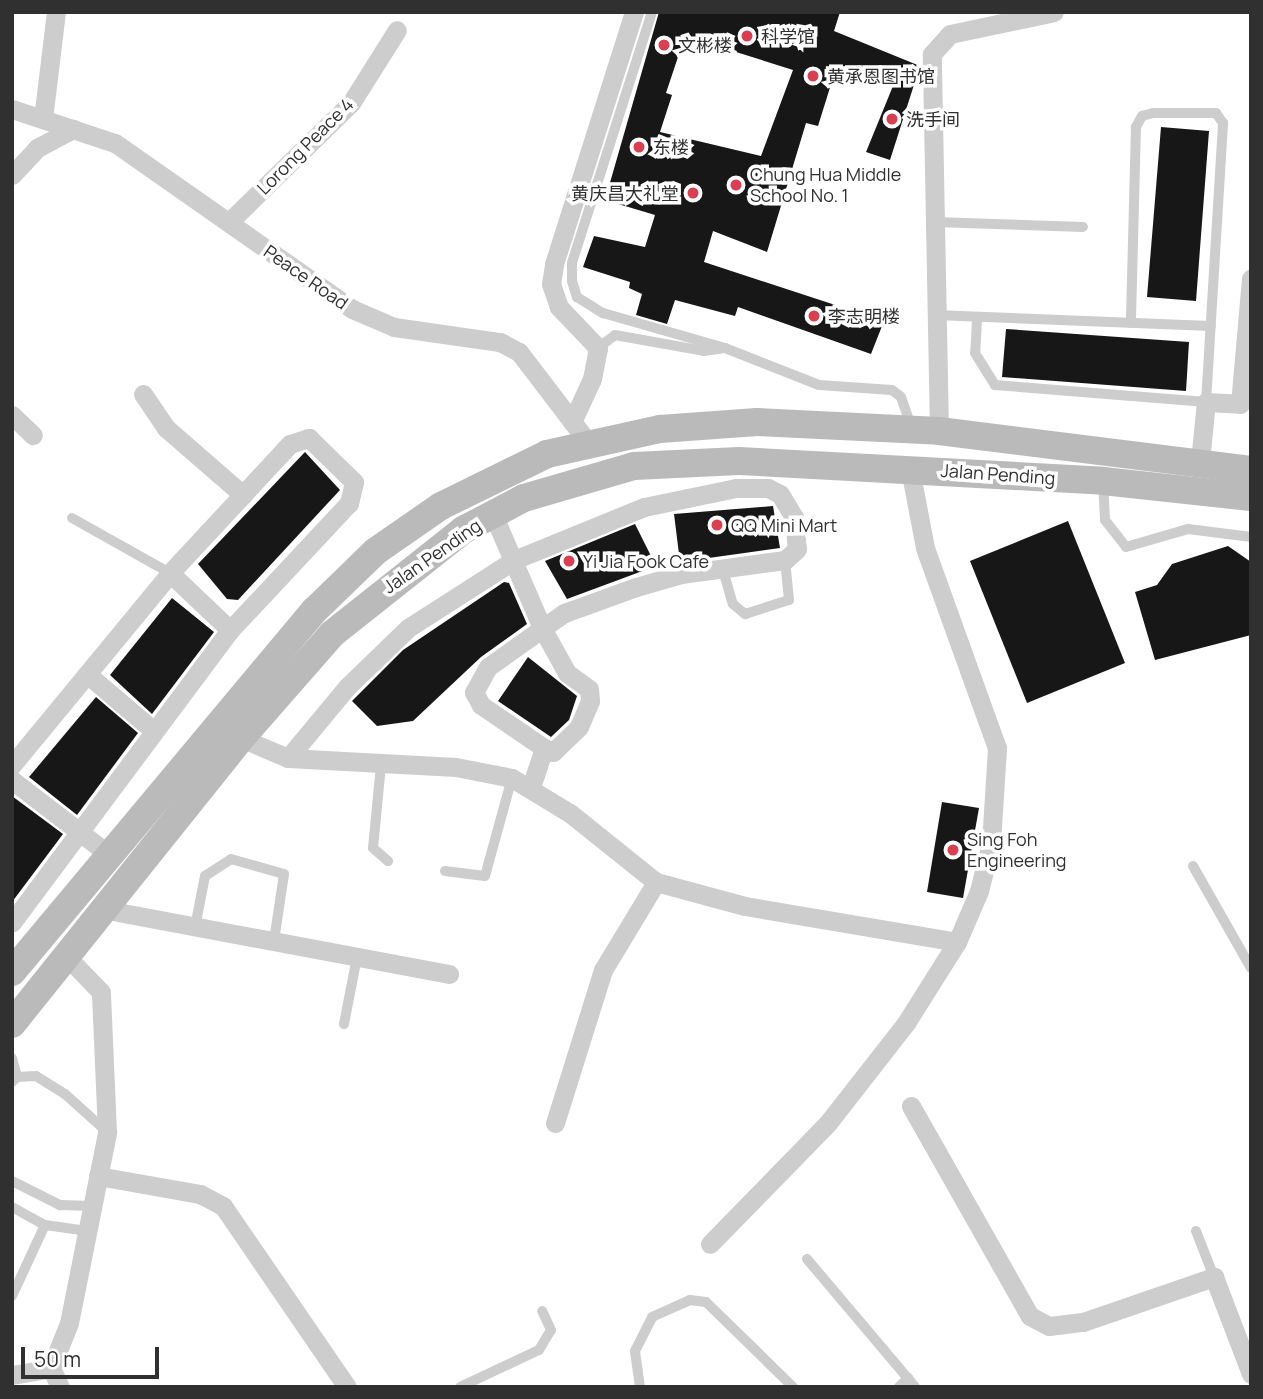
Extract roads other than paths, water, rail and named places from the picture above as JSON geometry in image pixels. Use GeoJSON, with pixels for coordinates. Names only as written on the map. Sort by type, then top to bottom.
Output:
{"type":"FeatureCollection","features":[{"type":"Feature","properties":{"kind":"main road","name":"Jalan Pending"},"geometry":{"type":"LineString","coordinates":[[12,972],[296,631],[376,551],[488,480],[580,432],[757,422],[926,430],[1200,461],[1251,470]]}},
{"type":"Feature","properties":{"kind":"main road","name":"Jalan Pending"},"geometry":{"type":"LineString","coordinates":[[12,1024],[107,910],[241,737],[332,634],[395,579],[493,514],[575,479],[635,466],[754,475],[910,469],[1103,481],[1251,497]]}},
{"type":"Feature","properties":{"kind":"street"},"geometry":{"type":"LineString","coordinates":[[43,119],[56,12]]}},
{"type":"Feature","properties":{"kind":"street"},"geometry":{"type":"LineString","coordinates":[[580,432],[598,348],[559,307],[551,284],[634,12]]}},
{"type":"Feature","properties":{"kind":"street"},"geometry":{"type":"LineString","coordinates":[[926,430],[934,315],[932,54],[937,43],[968,29],[1054,12]]}},
{"type":"Feature","properties":{"kind":"street","name":"Lorong Peace 4"},"geometry":{"type":"LineString","coordinates":[[229,222],[351,103],[397,30]]}},
{"type":"Feature","properties":{"kind":"street","name":"Peace Road"},"geometry":{"type":"LineString","coordinates":[[12,109],[116,143],[352,309],[394,327],[500,342],[519,352],[580,432]]}},
{"type":"Feature","properties":{"kind":"street"},"geometry":{"type":"LineString","coordinates":[[12,175],[37,148],[73,128]]}},
{"type":"Feature","properties":{"kind":"street"},"geometry":{"type":"LineString","coordinates":[[1200,461],[1206,401],[1245,404],[1251,280]]}},
{"type":"Feature","properties":{"kind":"street"},"geometry":{"type":"LineString","coordinates":[[143,394],[166,428],[243,495]]}},
{"type":"Feature","properties":{"kind":"street"},"geometry":{"type":"LineString","coordinates":[[12,415],[33,435]]}},
{"type":"Feature","properties":{"kind":"street"},"geometry":{"type":"LineString","coordinates":[[12,765],[170,573],[299,437],[309,438],[345,473],[355,494],[230,630],[83,834],[12,923]]}},
{"type":"Feature","properties":{"kind":"street"},"geometry":{"type":"LineString","coordinates":[[710,1244],[828,1123],[906,1023],[957,942],[979,891],[991,843],[997,748],[926,548],[910,469]]}},
{"type":"Feature","properties":{"kind":"street"},"geometry":{"type":"LineString","coordinates":[[288,758],[347,687],[408,628],[514,560],[645,507],[754,475],[779,494],[794,517],[797,549],[785,560],[723,570],[681,573],[564,614],[542,628],[488,667],[474,692],[481,705],[544,748],[553,751],[567,741],[590,701],[589,690],[567,673],[542,628],[514,560],[493,514]]}},
{"type":"Feature","properties":{"kind":"street"},"geometry":{"type":"LineString","coordinates":[[170,573],[230,630]]}},
{"type":"Feature","properties":{"kind":"street"},"geometry":{"type":"LineString","coordinates":[[87,674],[155,731]]}},
{"type":"Feature","properties":{"kind":"street"},"geometry":{"type":"LineString","coordinates":[[241,737],[288,758],[456,767],[512,778],[531,787],[656,883],[745,906],[957,942]]}},
{"type":"Feature","properties":{"kind":"street"},"geometry":{"type":"LineString","coordinates":[[531,787],[544,748]]}},
{"type":"Feature","properties":{"kind":"street"},"geometry":{"type":"LineString","coordinates":[[12,780],[108,854]]}},
{"type":"Feature","properties":{"kind":"street"},"geometry":{"type":"LineString","coordinates":[[555,1123],[603,970],[656,883]]}},
{"type":"Feature","properties":{"kind":"street"},"geometry":{"type":"LineString","coordinates":[[107,910],[449,974]]}},
{"type":"Feature","properties":{"kind":"street"},"geometry":{"type":"LineString","coordinates":[[60,1387],[51,1368],[69,1323],[107,1132],[101,992],[68,958]]}},
{"type":"Feature","properties":{"kind":"street"},"geometry":{"type":"LineString","coordinates":[[911,1106],[1030,1316],[1049,1326],[1083,1322],[1214,1277],[1251,1374]]}},
{"type":"Feature","properties":{"kind":"street"},"geometry":{"type":"LineString","coordinates":[[98,1176],[200,1194],[223,1206],[348,1387]]}},
{"type":"Feature","properties":{"kind":"street"},"geometry":{"type":"LineString","coordinates":[[12,1375],[51,1368]]}},
{"type":"Feature","properties":{"kind":"lane"},"geometry":{"type":"LineString","coordinates":[[652,12],[572,263],[572,281],[577,297],[603,313],[724,348],[819,385],[892,390],[901,397],[926,430]]}},
{"type":"Feature","properties":{"kind":"lane"},"geometry":{"type":"LineString","coordinates":[[977,319],[975,353],[995,385],[1206,401],[1223,122],[1216,113],[1153,113],[1142,117],[1136,127],[1131,323]]}},
{"type":"Feature","properties":{"kind":"lane"},"geometry":{"type":"LineString","coordinates":[[934,222],[1083,227]]}},
{"type":"Feature","properties":{"kind":"lane"},"geometry":{"type":"LineString","coordinates":[[934,315],[977,319],[1211,326]]}},
{"type":"Feature","properties":{"kind":"lane"},"geometry":{"type":"LineString","coordinates":[[598,348],[615,335],[705,351],[724,348]]}},
{"type":"Feature","properties":{"kind":"lane"},"geometry":{"type":"LineString","coordinates":[[1103,481],[1105,520],[1126,547],[1188,529],[1251,537]]}},
{"type":"Feature","properties":{"kind":"lane"},"geometry":{"type":"LineString","coordinates":[[72,518],[170,573]]}},
{"type":"Feature","properties":{"kind":"lane"},"geometry":{"type":"LineString","coordinates":[[723,570],[733,604],[745,614],[789,600],[785,560]]}},
{"type":"Feature","properties":{"kind":"lane"},"geometry":{"type":"LineString","coordinates":[[381,765],[373,848],[388,861]]}},
{"type":"Feature","properties":{"kind":"lane"},"geometry":{"type":"LineString","coordinates":[[445,871],[476,877],[491,868],[512,778]]}},
{"type":"Feature","properties":{"kind":"lane"},"geometry":{"type":"LineString","coordinates":[[195,927],[205,876],[231,859],[284,874],[274,941]]}},
{"type":"Feature","properties":{"kind":"lane"},"geometry":{"type":"LineString","coordinates":[[1194,866],[1251,968]]}},
{"type":"Feature","properties":{"kind":"lane"},"geometry":{"type":"LineString","coordinates":[[344,1024],[356,957]]}},
{"type":"Feature","properties":{"kind":"lane"},"geometry":{"type":"LineString","coordinates":[[12,1058],[14,1079],[36,1076],[65,1094],[107,1132]]}},
{"type":"Feature","properties":{"kind":"lane"},"geometry":{"type":"LineString","coordinates":[[12,1181],[60,1205],[92,1206]]}},
{"type":"Feature","properties":{"kind":"lane"},"geometry":{"type":"LineString","coordinates":[[12,1207],[45,1224],[87,1231]]}},
{"type":"Feature","properties":{"kind":"lane"},"geometry":{"type":"LineString","coordinates":[[12,1296],[45,1224]]}},
{"type":"Feature","properties":{"kind":"lane"},"geometry":{"type":"LineString","coordinates":[[1196,1231],[1214,1277]]}},
{"type":"Feature","properties":{"kind":"lane"},"geometry":{"type":"LineString","coordinates":[[807,1259],[911,1382],[899,1387]]}},
{"type":"Feature","properties":{"kind":"lane"},"geometry":{"type":"LineString","coordinates":[[640,1387],[635,1351],[652,1317],[690,1300],[706,1302],[793,1387]]}},
{"type":"Feature","properties":{"kind":"lane"},"geometry":{"type":"LineString","coordinates":[[460,1387],[539,1350],[551,1330],[542,1311]]}},
{"type":"Feature","properties":{"kind":"place","name":"科学馆"},"geometry":{"type":"Point","coordinates":[747,36]}},
{"type":"Feature","properties":{"kind":"place","name":"文彬楼"},"geometry":{"type":"Point","coordinates":[664,45]}},
{"type":"Feature","properties":{"kind":"place","name":"黄承恩图书馆"},"geometry":{"type":"Point","coordinates":[813,76]}},
{"type":"Feature","properties":{"kind":"place","name":"洗手间"},"geometry":{"type":"Point","coordinates":[892,119]}},
{"type":"Feature","properties":{"kind":"place","name":"东楼"},"geometry":{"type":"Point","coordinates":[639,147]}},
{"type":"Feature","properties":{"kind":"place","name":"Chung Hua Middle School No. 1"},"geometry":{"type":"Point","coordinates":[736,185]}},
{"type":"Feature","properties":{"kind":"place","name":"黄庆昌大礼堂"},"geometry":{"type":"Point","coordinates":[693,193]}},
{"type":"Feature","properties":{"kind":"place","name":"李志明楼"},"geometry":{"type":"Point","coordinates":[814,316]}},
{"type":"Feature","properties":{"kind":"place","name":"QQ Mini Mart"},"geometry":{"type":"Point","coordinates":[717,525]}},
{"type":"Feature","properties":{"kind":"place","name":"Yi Jia Fook Cafe"},"geometry":{"type":"Point","coordinates":[569,561]}},
{"type":"Feature","properties":{"kind":"place","name":"Sing Foh Engineering"},"geometry":{"type":"Point","coordinates":[953,850]}}]}
